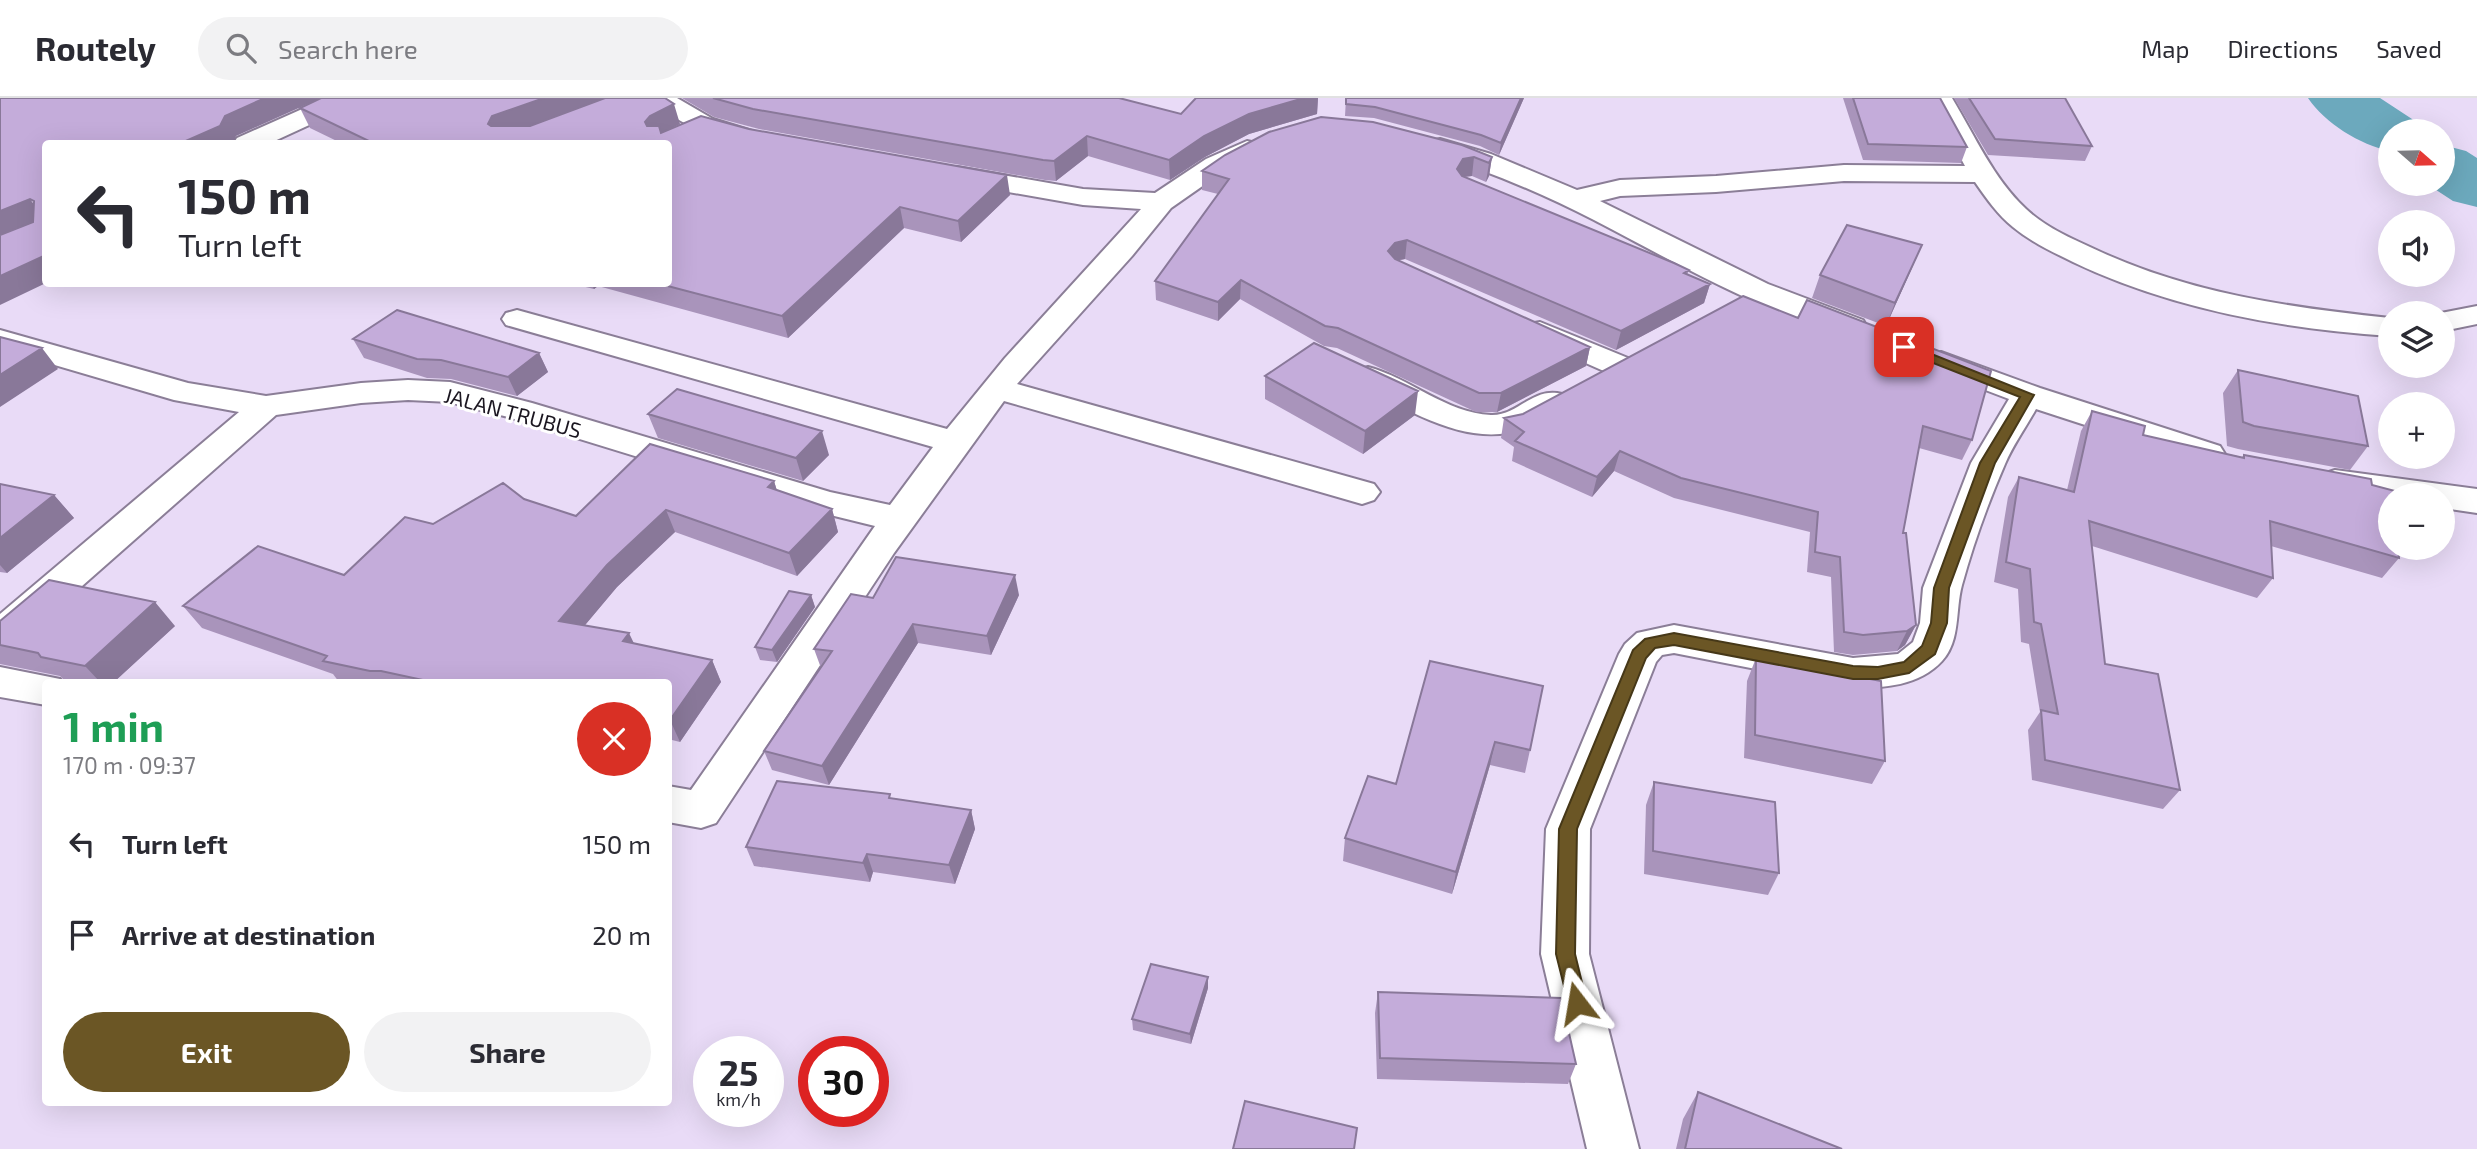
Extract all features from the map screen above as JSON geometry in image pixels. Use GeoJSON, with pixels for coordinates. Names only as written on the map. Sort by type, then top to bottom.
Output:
{"type":"FeatureCollection","features":[{"type":"Feature","properties":{"kind":"street"},"geometry":{"type":"LineString","coordinates":[[255,140],[348,98]]}},
{"type":"Feature","properties":{"kind":"street"},"geometry":{"type":"LineString","coordinates":[[659,98],[692,130],[769,142]]}},
{"type":"Feature","properties":{"kind":"street"},"geometry":{"type":"LineString","coordinates":[[1940,98],[1981,174],[2019,218],[2091,260],[2156,283],[2245,308],[2321,321],[2378,326]]}},
{"type":"Feature","properties":{"kind":"street"},"geometry":{"type":"LineString","coordinates":[[672,805],[701,810],[897,519],[955,442],[997,389],[1161,202],[1214,165],[1271,139]]}},
{"type":"Feature","properties":{"kind":"street"},"geometry":{"type":"LineString","coordinates":[[1409,139],[1470,155],[1574,199],[1740,300]]}},
{"type":"Feature","properties":{"kind":"street"},"geometry":{"type":"LineString","coordinates":[[929,170],[1083,197],[1161,202]]}},
{"type":"Feature","properties":{"kind":"street"},"geometry":{"type":"LineString","coordinates":[[1574,199],[1620,188],[1716,184],[1844,173],[1981,174]]}},
{"type":"Feature","properties":{"kind":"street"},"geometry":{"type":"LineString","coordinates":[[1598,241],[1740,300],[1873,335]]}},
{"type":"Feature","properties":{"kind":"street"},"geometry":{"type":"LineString","coordinates":[[2455,320],[2477,315]]}},
{"type":"Feature","properties":{"kind":"street"},"geometry":{"type":"LineString","coordinates":[[517,319],[955,442]]}},
{"type":"Feature","properties":{"kind":"street"},"geometry":{"type":"LineString","coordinates":[[1337,363],[1468,424],[1488,427],[1506,425],[1629,359],[1517,321]]}},
{"type":"Feature","properties":{"kind":"street","name":"JALAN TRUBUS"},"geometry":{"type":"LineString","coordinates":[[0,339],[185,393],[266,406],[361,393],[450,392],[520,410],[827,503],[897,519]]}},
{"type":"Feature","properties":{"kind":"street"},"geometry":{"type":"LineString","coordinates":[[1912,350],[2028,395],[2232,462]]}},
{"type":"Feature","properties":{"kind":"street"},"geometry":{"type":"LineString","coordinates":[[997,389],[1362,492]]}},
{"type":"Feature","properties":{"kind":"street"},"geometry":{"type":"LineString","coordinates":[[1613,1149],[1565,954],[1568,829],[1639,654],[1651,643],[1674,639],[1853,673],[1878,673],[1909,667],[1929,650],[1939,623],[1942,588],[1987,463],[2028,395]]}},
{"type":"Feature","properties":{"kind":"street"},"geometry":{"type":"LineString","coordinates":[[0,636],[266,406]]}},
{"type":"Feature","properties":{"kind":"street"},"geometry":{"type":"LineString","coordinates":[[2314,478],[2378,487]]}},
{"type":"Feature","properties":{"kind":"street"},"geometry":{"type":"LineString","coordinates":[[2455,497],[2477,500]]}},
{"type":"Feature","properties":{"kind":"street"},"geometry":{"type":"LineString","coordinates":[[0,682],[42,689]]}},
{"type":"Feature","properties":{"kind":"building"},"geometry":{"type":"Polygon","coordinates":[[[0,98],[265,98],[225,116],[220,126],[188,140],[42,140],[42,257],[0,276],[0,235],[33,222],[34,201],[30,199],[0,211],[0,98]]]}},
{"type":"Feature","properties":{"kind":"building"},"geometry":{"type":"Polygon","coordinates":[[[321,98],[544,98],[492,116],[488,124],[530,126],[605,98],[665,98],[674,104],[650,116],[645,122],[647,126],[659,126],[661,133],[701,116],[749,129],[1007,175],[958,221],[900,207],[782,316],[671,287],[672,140],[367,140],[300,108],[321,98]]]}},
{"type":"Feature","properties":{"kind":"building"},"geometry":{"type":"Polygon","coordinates":[[[713,98],[1119,98],[1181,114],[1196,98],[1304,98],[1249,114],[1204,136],[1169,160],[1087,136],[1054,161],[753,109],[713,98]]]}},
{"type":"Feature","properties":{"kind":"building"},"geometry":{"type":"Polygon","coordinates":[[[1346,98],[1521,98],[1501,143],[1481,135],[1375,107],[1346,104],[1346,98]]]}},
{"type":"Feature","properties":{"kind":"building"},"geometry":{"type":"Polygon","coordinates":[[[1853,98],[1940,98],[1967,147],[1868,144],[1853,98]]]}},
{"type":"Feature","properties":{"kind":"building"},"geometry":{"type":"Polygon","coordinates":[[[1969,98],[2065,98],[2092,146],[1995,139],[1969,98]]]}},
{"type":"Feature","properties":{"kind":"building"},"geometry":{"type":"Polygon","coordinates":[[[1321,117],[1373,122],[1462,145],[1492,157],[1489,163],[1474,157],[1463,159],[1457,169],[1462,176],[1674,263],[1689,270],[1684,273],[1710,284],[1621,331],[1407,240],[1395,243],[1388,251],[1395,259],[1590,347],[1501,393],[1479,393],[1338,328],[1325,326],[1241,280],[1218,302],[1155,281],[1229,179],[1202,171],[1225,155],[1269,132],[1321,117]]]}},
{"type":"Feature","properties":{"kind":"building"},"geometry":{"type":"Polygon","coordinates":[[[1847,225],[1922,245],[1895,303],[1820,275],[1847,225]]]}},
{"type":"Feature","properties":{"kind":"building"},"geometry":{"type":"Polygon","coordinates":[[[1743,296],[1798,318],[1807,300],[1991,371],[1972,440],[1923,426],[1903,533],[1906,533],[1916,625],[1907,631],[1863,635],[1844,632],[1840,557],[1815,552],[1818,512],[1681,478],[1620,451],[1597,477],[1515,441],[1524,432],[1504,418],[1523,414],[1743,296]]]}},
{"type":"Feature","properties":{"kind":"building"},"geometry":{"type":"Polygon","coordinates":[[[397,310],[539,353],[508,377],[441,360],[417,359],[353,339],[397,310]]]}},
{"type":"Feature","properties":{"kind":"building"},"geometry":{"type":"Polygon","coordinates":[[[0,337],[42,348],[0,375],[0,337]]]}},
{"type":"Feature","properties":{"kind":"building"},"geometry":{"type":"Polygon","coordinates":[[[1314,343],[1418,391],[1365,431],[1265,376],[1314,343]]]}},
{"type":"Feature","properties":{"kind":"building"},"geometry":{"type":"Polygon","coordinates":[[[2238,370],[2358,396],[2368,446],[2243,422],[2238,370]]]}},
{"type":"Feature","properties":{"kind":"building"},"geometry":{"type":"Polygon","coordinates":[[[677,389],[822,431],[796,458],[648,414],[677,389]]]}},
{"type":"Feature","properties":{"kind":"building"},"geometry":{"type":"Polygon","coordinates":[[[2092,411],[2145,426],[2143,435],[2244,458],[2244,455],[2371,479],[2372,485],[2378,487],[2378,552],[2270,521],[2273,578],[2089,521],[2105,664],[2158,674],[2180,790],[2045,760],[2041,710],[2058,714],[2041,624],[2034,622],[2030,569],[2006,562],[2019,477],[2074,492],[2092,411]]]}},
{"type":"Feature","properties":{"kind":"building"},"geometry":{"type":"Polygon","coordinates":[[[650,444],[774,481],[768,487],[832,509],[789,553],[666,510],[607,565],[559,621],[629,633],[623,641],[712,660],[672,717],[672,679],[418,679],[323,661],[327,656],[183,606],[258,546],[344,575],[405,517],[433,524],[503,483],[524,499],[576,516],[650,444]]]}},
{"type":"Feature","properties":{"kind":"building"},"geometry":{"type":"Polygon","coordinates":[[[0,484],[54,495],[0,538],[0,484]]]}},
{"type":"Feature","properties":{"kind":"building"},"geometry":{"type":"Polygon","coordinates":[[[896,557],[1015,575],[987,636],[913,624],[822,766],[764,751],[832,651],[814,649],[851,594],[873,598],[896,557]]]}},
{"type":"Feature","properties":{"kind":"building"},"geometry":{"type":"Polygon","coordinates":[[[49,580],[155,602],[85,666],[0,645],[0,621],[49,580]]]}},
{"type":"Feature","properties":{"kind":"building"},"geometry":{"type":"Polygon","coordinates":[[[789,591],[811,595],[772,650],[755,647],[789,591]]]}},
{"type":"Feature","properties":{"kind":"building"},"geometry":{"type":"Polygon","coordinates":[[[1756,658],[1881,681],[1885,761],[1755,735],[1756,658]]]}},
{"type":"Feature","properties":{"kind":"building"},"geometry":{"type":"Polygon","coordinates":[[[1430,661],[1543,686],[1530,750],[1495,742],[1456,872],[1345,838],[1368,776],[1396,784],[1430,661]]]}},
{"type":"Feature","properties":{"kind":"building"},"geometry":{"type":"Polygon","coordinates":[[[777,781],[890,794],[889,798],[971,810],[949,865],[867,854],[863,863],[746,847],[777,781]]]}},
{"type":"Feature","properties":{"kind":"building"},"geometry":{"type":"Polygon","coordinates":[[[1654,782],[1775,802],[1779,873],[1653,851],[1654,782]]]}},
{"type":"Feature","properties":{"kind":"building"},"geometry":{"type":"Polygon","coordinates":[[[1151,964],[1208,977],[1190,1034],[1132,1019],[1151,964]]]}},
{"type":"Feature","properties":{"kind":"building"},"geometry":{"type":"Polygon","coordinates":[[[1378,992],[1561,998],[1576,1064],[1380,1058],[1378,992]]]}},
{"type":"Feature","properties":{"kind":"building"},"geometry":{"type":"Polygon","coordinates":[[[1698,1092],[1842,1149],[1685,1149],[1698,1092]]]}},
{"type":"Feature","properties":{"kind":"building"},"geometry":{"type":"Polygon","coordinates":[[[1245,1101],[1357,1128],[1354,1149],[1233,1149],[1245,1101]]]}},
{"type":"Feature","properties":{"kind":"waterway"},"geometry":{"type":"LineString","coordinates":[[2338,98],[2378,124]]}},
{"type":"Feature","properties":{"kind":"waterway"},"geometry":{"type":"LineString","coordinates":[[2455,173],[2477,187]]}},
{"type":"Feature","properties":{"kind":"route"},"geometry":{"type":"LineString","coordinates":[[1577,1003],[1565,954],[1568,829],[1639,654],[1651,643],[1674,639],[1853,673],[1878,673],[1909,667],[1929,650],[1939,623],[1942,588],[1987,463],[2028,395],[1904,347]]}}]}
